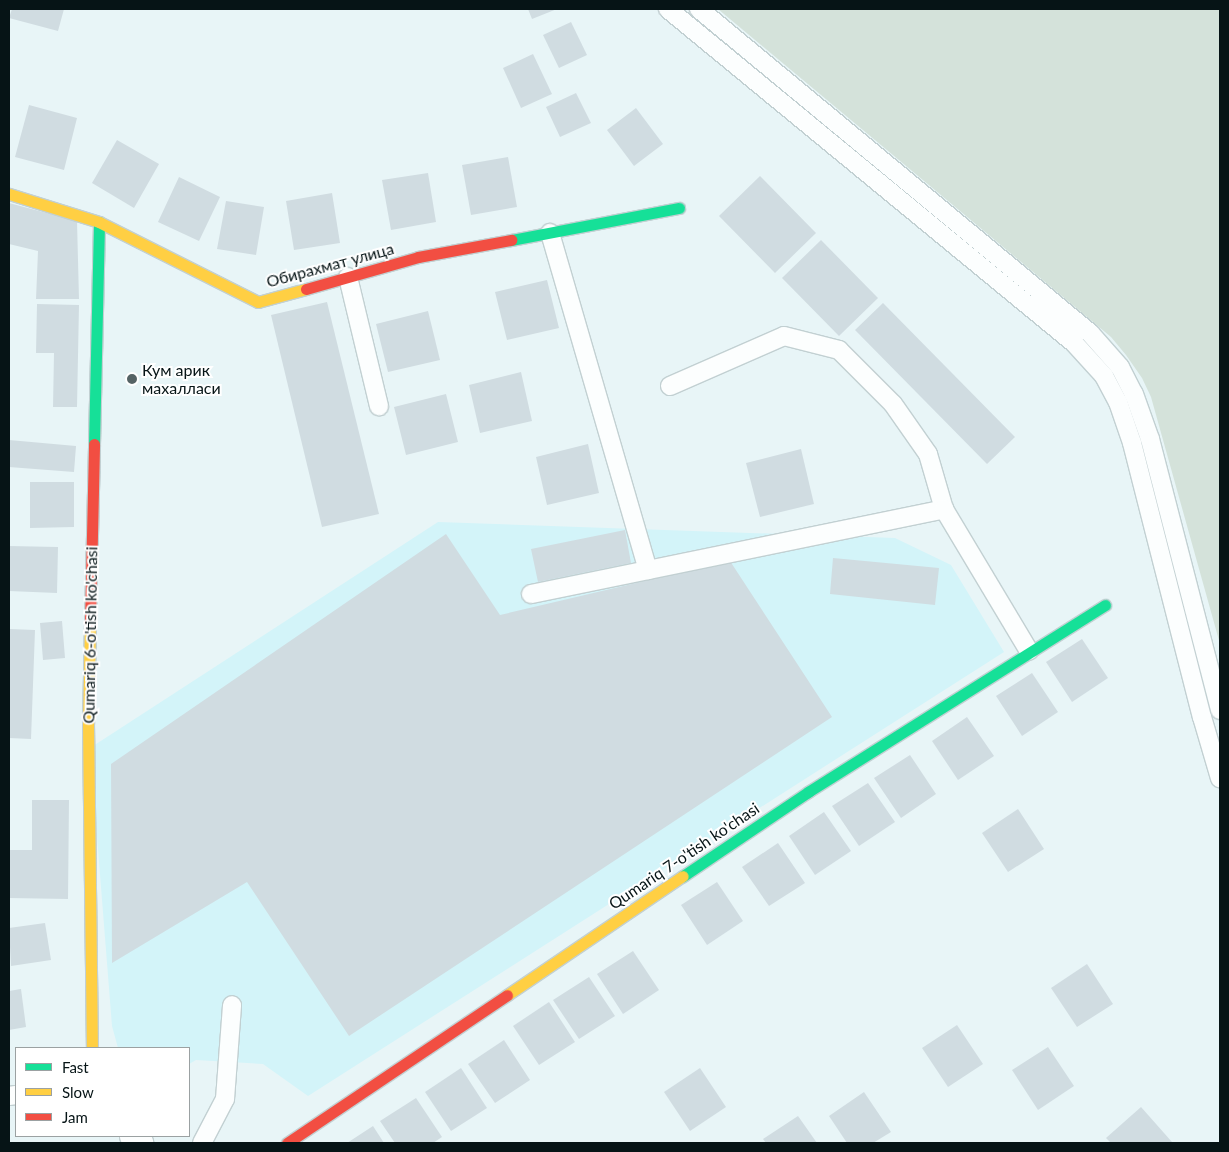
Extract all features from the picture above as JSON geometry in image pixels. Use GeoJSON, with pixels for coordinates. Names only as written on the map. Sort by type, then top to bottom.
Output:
{"type":"FeatureCollection","features":[{"type":"Feature","properties":{"kind":"street","name":"Обирахмат улица"},"geometry":{"type":"LineString","coordinates":[[9,194],[99,222],[258,302],[418,258],[679,208]]}},
{"type":"Feature","properties":{"kind":"street","name":"Qumariq 6-o'tish ko'chasi"},"geometry":{"type":"LineString","coordinates":[[92,1047],[88,724],[99,222]]}},
{"type":"Feature","properties":{"kind":"street","name":"Qumariq 7-o'tish ko'chasi"},"geometry":{"type":"LineString","coordinates":[[286,1143],[808,792],[1104,605]]}},
{"type":"Feature","properties":{"kind":"lane"},"geometry":{"type":"LineString","coordinates":[[668,9],[1074,343],[1104,376],[1118,402],[1132,443],[1202,716],[1220,778]]}},
{"type":"Feature","properties":{"kind":"lane"},"geometry":{"type":"LineString","coordinates":[[699,9],[1090,333],[1120,367],[1134,394],[1150,439],[1220,710]]}},
{"type":"Feature","properties":{"kind":"lane"},"geometry":{"type":"LineString","coordinates":[[550,233],[648,570]]}},
{"type":"Feature","properties":{"kind":"lane"},"geometry":{"type":"LineString","coordinates":[[348,277],[379,406]]}},
{"type":"Feature","properties":{"kind":"lane"},"geometry":{"type":"LineString","coordinates":[[670,386],[784,336],[839,350],[893,404],[928,454],[944,509],[1029,651]]}},
{"type":"Feature","properties":{"kind":"lane"},"geometry":{"type":"LineString","coordinates":[[531,594],[944,509]]}},
{"type":"Feature","properties":{"kind":"lane"},"geometry":{"type":"LineString","coordinates":[[202,1143],[226,1099],[232,1005]]}},
{"type":"Feature","properties":{"kind":"shaded area"},"geometry":{"type":"Polygon","coordinates":[[[718,9],[1220,9],[1220,644],[1151,397],[1142,378],[1126,355],[1111,337],[718,9]]]}},
{"type":"Feature","properties":{"kind":"shaded area"},"geometry":{"type":"Polygon","coordinates":[[[438,522],[895,538],[951,565],[1004,652],[308,1096],[263,1064],[196,1060],[190,1063],[190,1047],[118,1047],[112,1026],[90,748],[438,522]]]}},
{"type":"Feature","properties":{"kind":"building"},"geometry":{"type":"Polygon","coordinates":[[[12,9],[64,9],[58,31],[9,18],[12,9]]]}},
{"type":"Feature","properties":{"kind":"building"},"geometry":{"type":"Polygon","coordinates":[[[528,9],[557,9],[532,19],[528,9]]]}},
{"type":"Feature","properties":{"kind":"building"},"geometry":{"type":"Polygon","coordinates":[[[571,22],[587,55],[559,68],[543,35],[571,22]]]}},
{"type":"Feature","properties":{"kind":"building"},"geometry":{"type":"Polygon","coordinates":[[[533,54],[552,94],[521,108],[503,68],[533,54]]]}},
{"type":"Feature","properties":{"kind":"building"},"geometry":{"type":"Polygon","coordinates":[[[576,93],[591,123],[560,137],[546,107],[576,93]]]}},
{"type":"Feature","properties":{"kind":"building"},"geometry":{"type":"Polygon","coordinates":[[[29,105],[77,118],[64,170],[15,157],[29,105]]]}},
{"type":"Feature","properties":{"kind":"building"},"geometry":{"type":"Polygon","coordinates":[[[636,108],[663,144],[634,166],[607,130],[636,108]]]}},
{"type":"Feature","properties":{"kind":"building"},"geometry":{"type":"Polygon","coordinates":[[[117,140],[159,164],[134,208],[92,183],[117,140]]]}},
{"type":"Feature","properties":{"kind":"building"},"geometry":{"type":"Polygon","coordinates":[[[508,157],[517,207],[471,215],[462,165],[508,157]]]}},
{"type":"Feature","properties":{"kind":"building"},"geometry":{"type":"Polygon","coordinates":[[[428,173],[436,222],[391,230],[382,180],[428,173]]]}},
{"type":"Feature","properties":{"kind":"building"},"geometry":{"type":"Polygon","coordinates":[[[760,176],[816,233],[775,273],[719,216],[760,176]]]}},
{"type":"Feature","properties":{"kind":"building"},"geometry":{"type":"Polygon","coordinates":[[[179,177],[220,197],[199,241],[158,222],[179,177]]]}},
{"type":"Feature","properties":{"kind":"building"},"geometry":{"type":"Polygon","coordinates":[[[332,193],[340,243],[294,250],[286,201],[332,193]]]}},
{"type":"Feature","properties":{"kind":"building"},"geometry":{"type":"Polygon","coordinates":[[[226,201],[264,207],[256,255],[217,249],[226,201]]]}},
{"type":"Feature","properties":{"kind":"building"},"geometry":{"type":"Polygon","coordinates":[[[9,203],[77,221],[79,299],[36,299],[38,251],[9,244],[9,203]]]}},
{"type":"Feature","properties":{"kind":"building"},"geometry":{"type":"Polygon","coordinates":[[[821,240],[878,298],[839,336],[782,278],[821,240]]]}},
{"type":"Feature","properties":{"kind":"building"},"geometry":{"type":"Polygon","coordinates":[[[547,280],[559,328],[507,340],[495,292],[547,280]]]}},
{"type":"Feature","properties":{"kind":"building"},"geometry":{"type":"Polygon","coordinates":[[[327,302],[379,514],[322,527],[271,315],[327,302]]]}},
{"type":"Feature","properties":{"kind":"building"},"geometry":{"type":"Polygon","coordinates":[[[883,303],[1015,437],[987,464],[855,330],[883,303]]]}},
{"type":"Feature","properties":{"kind":"building"},"geometry":{"type":"Polygon","coordinates":[[[37,304],[79,305],[77,407],[53,407],[54,353],[36,353],[37,304]]]}},
{"type":"Feature","properties":{"kind":"building"},"geometry":{"type":"Polygon","coordinates":[[[428,311],[440,360],[388,372],[376,324],[428,311]]]}},
{"type":"Feature","properties":{"kind":"building"},"geometry":{"type":"Polygon","coordinates":[[[521,372],[532,421],[480,433],[469,385],[521,372]]]}},
{"type":"Feature","properties":{"kind":"building"},"geometry":{"type":"Polygon","coordinates":[[[446,394],[458,442],[406,455],[394,407],[446,394]]]}},
{"type":"Feature","properties":{"kind":"building"},"geometry":{"type":"Polygon","coordinates":[[[9,440],[76,446],[74,472],[9,467],[9,440]]]}},
{"type":"Feature","properties":{"kind":"building"},"geometry":{"type":"Polygon","coordinates":[[[588,444],[599,493],[547,505],[536,457],[588,444]]]}},
{"type":"Feature","properties":{"kind":"building"},"geometry":{"type":"Polygon","coordinates":[[[801,449],[814,504],[760,517],[746,463],[801,449]]]}},
{"type":"Feature","properties":{"kind":"building"},"geometry":{"type":"Polygon","coordinates":[[[30,482],[74,482],[74,527],[30,528],[30,482]]]}},
{"type":"Feature","properties":{"kind":"building"},"geometry":{"type":"Polygon","coordinates":[[[625,530],[631,563],[538,582],[531,549],[625,530]]]}},
{"type":"Feature","properties":{"kind":"building"},"geometry":{"type":"Polygon","coordinates":[[[446,534],[500,615],[730,561],[832,717],[349,1036],[247,882],[112,963],[111,764],[446,534]]]}},
{"type":"Feature","properties":{"kind":"building"},"geometry":{"type":"Polygon","coordinates":[[[9,546],[58,547],[57,593],[9,591],[9,546]]]}},
{"type":"Feature","properties":{"kind":"building"},"geometry":{"type":"Polygon","coordinates":[[[833,558],[939,568],[935,605],[830,594],[833,558]]]}},
{"type":"Feature","properties":{"kind":"building"},"geometry":{"type":"Polygon","coordinates":[[[62,621],[65,658],[43,660],[40,623],[62,621]]]}},
{"type":"Feature","properties":{"kind":"building"},"geometry":{"type":"Polygon","coordinates":[[[9,629],[35,630],[31,739],[9,738],[9,629]]]}},
{"type":"Feature","properties":{"kind":"building"},"geometry":{"type":"Polygon","coordinates":[[[1082,639],[1108,678],[1072,702],[1046,662],[1082,639]]]}},
{"type":"Feature","properties":{"kind":"building"},"geometry":{"type":"Polygon","coordinates":[[[1032,673],[1058,712],[1022,736],[996,696],[1032,673]]]}},
{"type":"Feature","properties":{"kind":"building"},"geometry":{"type":"Polygon","coordinates":[[[967,717],[994,756],[958,780],[932,741],[967,717]]]}},
{"type":"Feature","properties":{"kind":"building"},"geometry":{"type":"Polygon","coordinates":[[[910,755],[936,794],[901,818],[874,778],[910,755]]]}},
{"type":"Feature","properties":{"kind":"building"},"geometry":{"type":"Polygon","coordinates":[[[868,783],[895,822],[859,846],[832,806],[868,783]]]}},
{"type":"Feature","properties":{"kind":"building"},"geometry":{"type":"Polygon","coordinates":[[[32,800],[69,800],[68,899],[9,898],[9,850],[32,850],[32,800]]]}},
{"type":"Feature","properties":{"kind":"building"},"geometry":{"type":"Polygon","coordinates":[[[1018,809],[1044,849],[1008,872],[982,833],[1018,809]]]}},
{"type":"Feature","properties":{"kind":"building"},"geometry":{"type":"Polygon","coordinates":[[[824,812],[851,851],[815,875],[789,836],[824,812]]]}},
{"type":"Feature","properties":{"kind":"building"},"geometry":{"type":"Polygon","coordinates":[[[778,843],[805,883],[769,906],[742,867],[778,843]]]}},
{"type":"Feature","properties":{"kind":"building"},"geometry":{"type":"Polygon","coordinates":[[[717,882],[743,921],[707,945],[681,905],[717,882]]]}},
{"type":"Feature","properties":{"kind":"building"},"geometry":{"type":"Polygon","coordinates":[[[45,923],[51,960],[11,966],[9,928],[45,923]]]}},
{"type":"Feature","properties":{"kind":"building"},"geometry":{"type":"Polygon","coordinates":[[[633,951],[659,990],[623,1014],[597,974],[633,951]]]}},
{"type":"Feature","properties":{"kind":"building"},"geometry":{"type":"Polygon","coordinates":[[[1087,964],[1113,1004],[1077,1027],[1051,988],[1087,964]]]}},
{"type":"Feature","properties":{"kind":"building"},"geometry":{"type":"Polygon","coordinates":[[[589,977],[615,1016],[579,1039],[553,1000],[589,977]]]}},
{"type":"Feature","properties":{"kind":"building"},"geometry":{"type":"Polygon","coordinates":[[[21,989],[26,1027],[9,1030],[9,991],[21,989]]]}},
{"type":"Feature","properties":{"kind":"building"},"geometry":{"type":"Polygon","coordinates":[[[549,1002],[575,1042],[539,1065],[513,1026],[549,1002]]]}},
{"type":"Feature","properties":{"kind":"building"},"geometry":{"type":"Polygon","coordinates":[[[957,1025],[983,1064],[948,1087],[922,1048],[957,1025]]]}},
{"type":"Feature","properties":{"kind":"building"},"geometry":{"type":"Polygon","coordinates":[[[504,1040],[530,1080],[495,1103],[468,1064],[504,1040]]]}},
{"type":"Feature","properties":{"kind":"building"},"geometry":{"type":"Polygon","coordinates":[[[1048,1047],[1074,1086],[1038,1110],[1012,1070],[1048,1047]]]}},
{"type":"Feature","properties":{"kind":"building"},"geometry":{"type":"Polygon","coordinates":[[[461,1068],[487,1108],[451,1131],[425,1092],[461,1068]]]}},
{"type":"Feature","properties":{"kind":"building"},"geometry":{"type":"Polygon","coordinates":[[[700,1068],[726,1107],[690,1131],[664,1092],[700,1068]]]}},
{"type":"Feature","properties":{"kind":"building"},"geometry":{"type":"Polygon","coordinates":[[[864,1092],[891,1132],[873,1143],[847,1143],[829,1116],[864,1092]]]}},
{"type":"Feature","properties":{"kind":"building"},"geometry":{"type":"Polygon","coordinates":[[[416,1098],[442,1137],[433,1143],[395,1143],[380,1121],[416,1098]]]}},
{"type":"Feature","properties":{"kind":"building"},"geometry":{"type":"Polygon","coordinates":[[[1141,1107],[1172,1142],[1111,1143],[1106,1138],[1141,1107]]]}},
{"type":"Feature","properties":{"kind":"building"},"geometry":{"type":"Polygon","coordinates":[[[798,1116],[817,1143],[766,1143],[763,1139],[798,1116]]]}},
{"type":"Feature","properties":{"kind":"building"},"geometry":{"type":"Polygon","coordinates":[[[373,1126],[384,1143],[347,1143],[373,1126]]]}},
{"type":"Feature","properties":{"kind":"traffic: fast"},"geometry":{"type":"LineString","coordinates":[[511,240],[679,208]]}},
{"type":"Feature","properties":{"kind":"traffic: fast"},"geometry":{"type":"LineString","coordinates":[[94,444],[99,222]]}},
{"type":"Feature","properties":{"kind":"traffic: fast"},"geometry":{"type":"LineString","coordinates":[[683,876],[808,792],[1105,605]]}},
{"type":"Feature","properties":{"kind":"traffic: slow"},"geometry":{"type":"LineString","coordinates":[[9,194],[99,222],[258,302],[306,289]]}},
{"type":"Feature","properties":{"kind":"traffic: slow"},"geometry":{"type":"LineString","coordinates":[[90,623],[88,724],[92,1047]]}},
{"type":"Feature","properties":{"kind":"traffic: slow"},"geometry":{"type":"LineString","coordinates":[[507,995],[683,876]]}},
{"type":"Feature","properties":{"kind":"traffic: jam"},"geometry":{"type":"LineString","coordinates":[[306,289],[418,257],[511,240]]}},
{"type":"Feature","properties":{"kind":"traffic: jam"},"geometry":{"type":"LineString","coordinates":[[90,623],[94,444]]}},
{"type":"Feature","properties":{"kind":"traffic: jam"},"geometry":{"type":"LineString","coordinates":[[287,1143],[507,995]]}},
{"type":"Feature","properties":{"kind":"place","name":"Кум арик махалласи"},"geometry":{"type":"Point","coordinates":[132,379]}}]}
